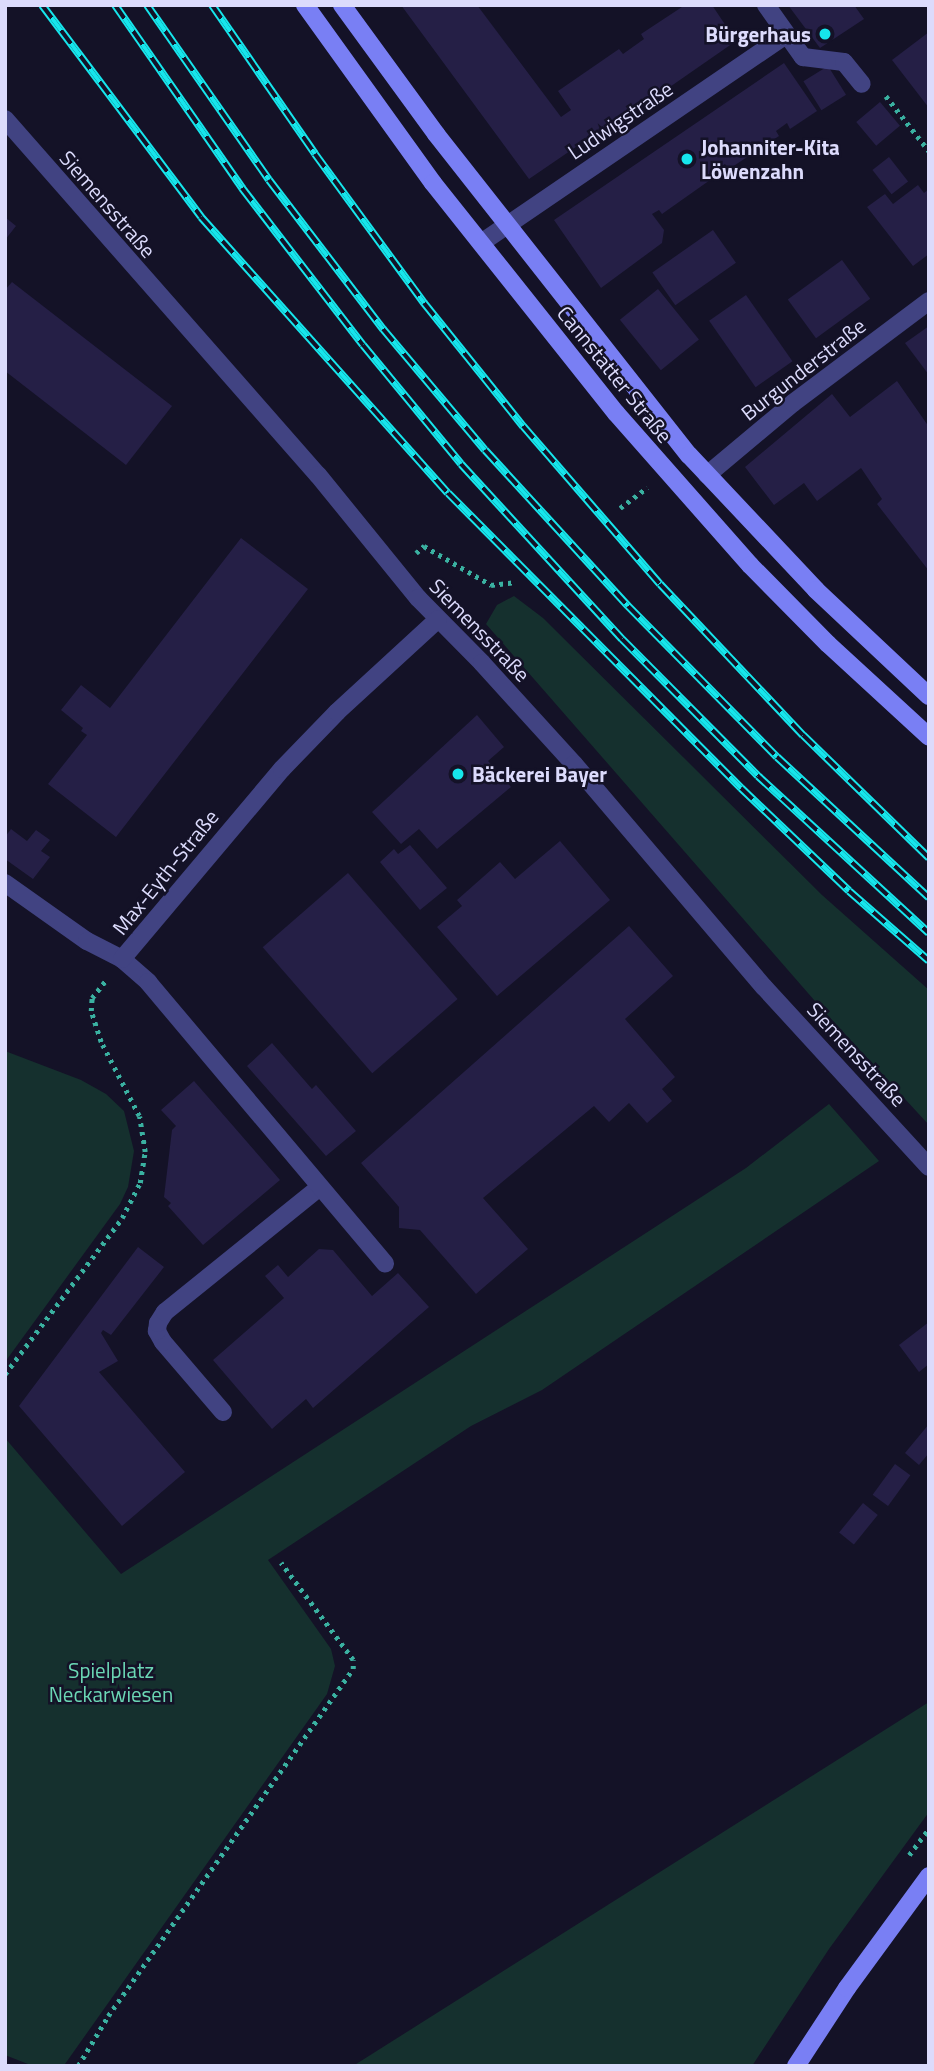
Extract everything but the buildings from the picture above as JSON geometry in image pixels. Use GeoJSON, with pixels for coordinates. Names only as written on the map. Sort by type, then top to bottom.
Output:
{"type":"FeatureCollection","features":[{"type":"Feature","properties":{"kind":"main road","name":"Cannstatter Straße"},"geometry":{"type":"LineString","coordinates":[[305,5],[417,162],[616,413],[713,526],[828,644],[929,737]]}},
{"type":"Feature","properties":{"kind":"main road","name":"Cannstatter Straße"},"geometry":{"type":"LineString","coordinates":[[342,5],[507,225],[707,475],[824,599],[929,696]]}},
{"type":"Feature","properties":{"kind":"main road"},"geometry":{"type":"LineString","coordinates":[[796,2066],[847,1988],[929,1876]]}},
{"type":"Feature","properties":{"kind":"street"},"geometry":{"type":"LineString","coordinates":[[765,5],[805,59],[844,62],[862,84]]}},
{"type":"Feature","properties":{"kind":"street","name":"Ludwigstraße"},"geometry":{"type":"LineString","coordinates":[[481,243],[786,35]]}},
{"type":"Feature","properties":{"kind":"street","name":"Siemensstraße"},"geometry":{"type":"LineString","coordinates":[[5,119],[318,475],[395,571],[574,764],[764,987],[929,1167]]}},
{"type":"Feature","properties":{"kind":"street","name":"Burgunderstraße"},"geometry":{"type":"LineString","coordinates":[[707,475],[793,403],[929,301]]}},
{"type":"Feature","properties":{"kind":"street","name":"Max-Eyth-Straße"},"geometry":{"type":"LineString","coordinates":[[385,1263],[148,982],[122,960],[282,769],[337,712],[438,619]]}},
{"type":"Feature","properties":{"kind":"street"},"geometry":{"type":"LineString","coordinates":[[5,883],[87,941],[122,960]]}},
{"type":"Feature","properties":{"kind":"street"},"geometry":{"type":"LineString","coordinates":[[223,1412],[163,1342],[157,1331],[158,1322],[165,1312],[320,1187]]}},
{"type":"Feature","properties":{"kind":"path"},"geometry":{"type":"LineString","coordinates":[[862,84],[879,87],[929,151]]}},
{"type":"Feature","properties":{"kind":"path"},"geometry":{"type":"LineString","coordinates":[[395,571],[424,546],[491,585],[514,582]]}},
{"type":"Feature","properties":{"kind":"path"},"geometry":{"type":"LineString","coordinates":[[5,1374],[122,1218],[140,1184],[145,1152],[139,1116],[101,1042],[91,1007],[92,999],[122,960]]}},
{"type":"Feature","properties":{"kind":"path"},"geometry":{"type":"LineString","coordinates":[[78,2066],[108,2017],[353,1669],[353,1660],[281,1563]]}},
{"type":"Feature","properties":{"kind":"green space"},"geometry":{"type":"Polygon","coordinates":[[[514,596],[543,618],[822,895],[929,990],[929,1125],[821,1008],[486,624],[497,605],[514,596]]]}},
{"type":"Feature","properties":{"kind":"green space"},"geometry":{"type":"Polygon","coordinates":[[[5,1051],[81,1080],[106,1094],[124,1111],[134,1151],[128,1187],[120,1204],[5,1362],[5,1051]]]}},
{"type":"Feature","properties":{"kind":"green space","name":"Spielplatz Neckarwiesen"},"geometry":{"type":"Polygon","coordinates":[[[829,1104],[879,1161],[542,1390],[471,1426],[268,1560],[331,1649],[335,1666],[327,1694],[65,2064],[33,2066],[5,2055],[5,1438],[121,1574],[746,1168],[829,1104]]]}},
{"type":"Feature","properties":{"kind":"green space"},"geometry":{"type":"Polygon","coordinates":[[[929,1702],[929,1812],[829,1949],[752,2066],[353,2066],[929,1702]]]}},
{"type":"Feature","properties":{"kind":"railway"},"geometry":{"type":"LineString","coordinates":[[42,5],[201,217],[448,493],[741,788],[849,891],[929,961]]}},
{"type":"Feature","properties":{"kind":"railway"},"geometry":{"type":"LineString","coordinates":[[115,5],[242,188],[363,345],[461,464],[622,639],[758,776],[929,933]]}},
{"type":"Feature","properties":{"kind":"railway"},"geometry":{"type":"LineString","coordinates":[[147,5],[269,180],[383,329],[485,450],[628,606],[777,757],[929,898]]}},
{"type":"Feature","properties":{"kind":"railway"},"geometry":{"type":"LineString","coordinates":[[212,5],[315,154],[424,303],[523,426],[660,584],[803,735],[929,858]]}},
{"type":"Feature","properties":{"kind":"place","name":"Bürgerhaus"},"geometry":{"type":"Point","coordinates":[825,34]}},
{"type":"Feature","properties":{"kind":"place","name":"Johanniter-Kita Löwenzahn"},"geometry":{"type":"Point","coordinates":[687,159]}},
{"type":"Feature","properties":{"kind":"place","name":"Bäckerei Bayer"},"geometry":{"type":"Point","coordinates":[458,774]}}]}
